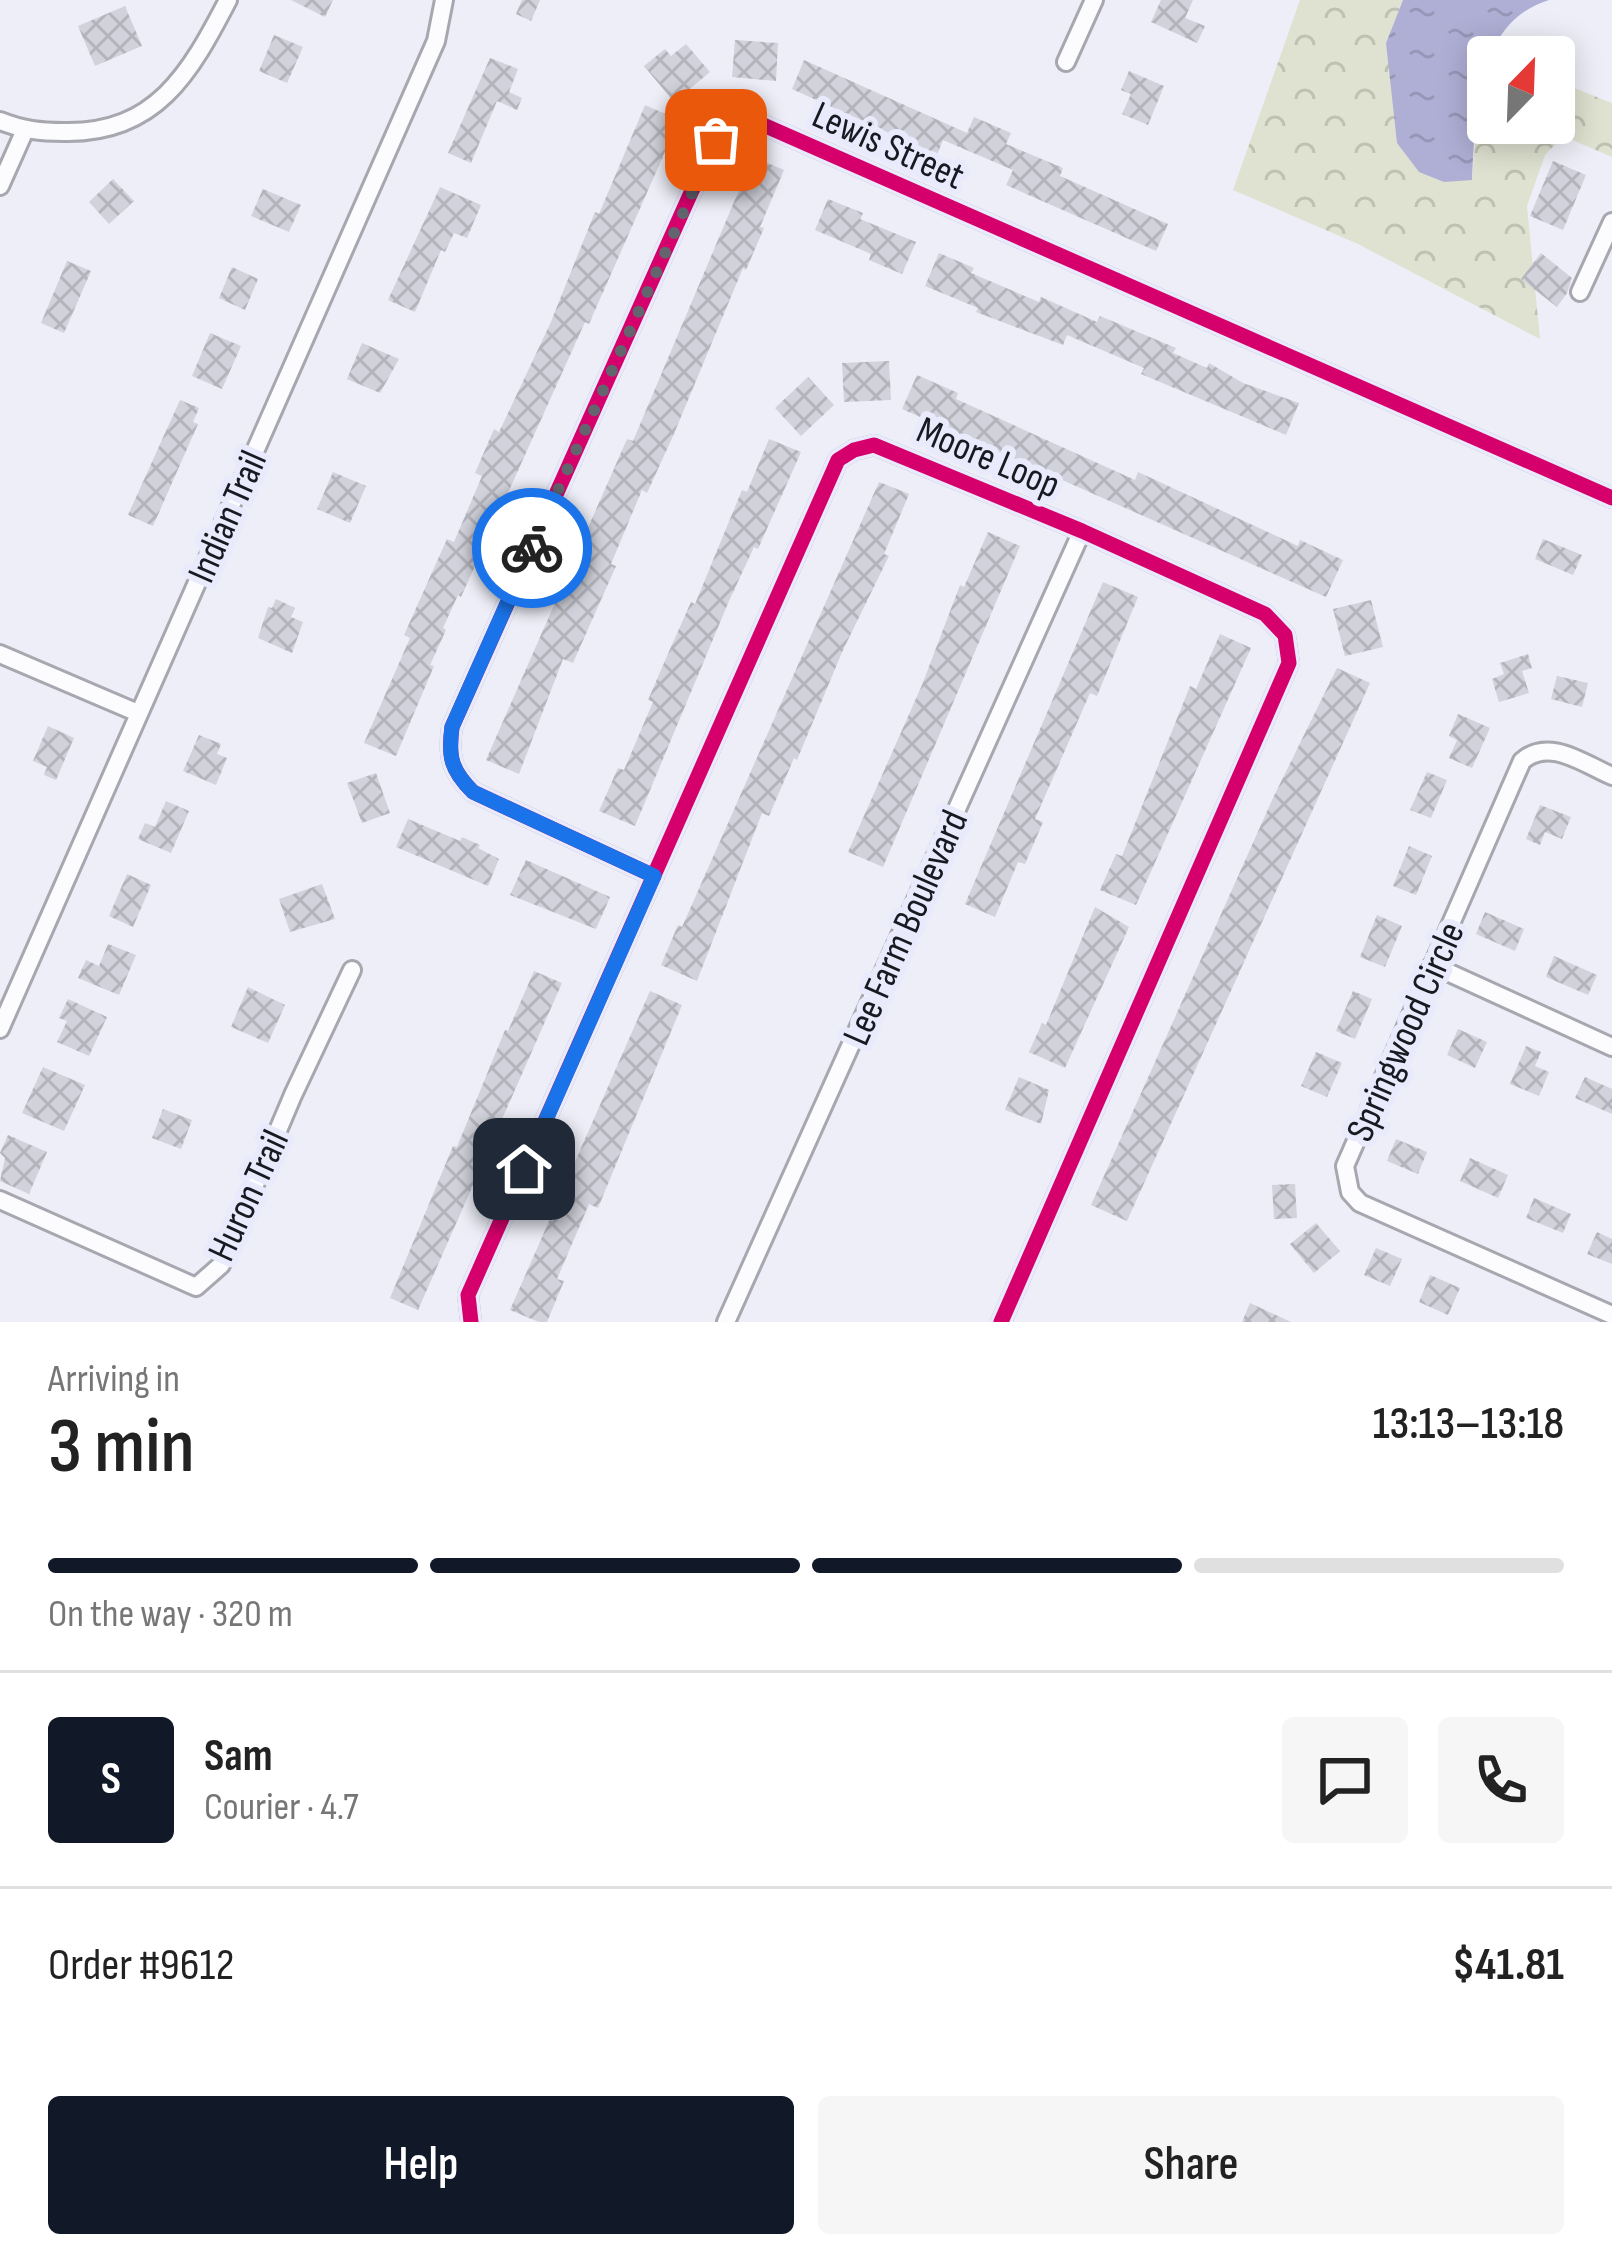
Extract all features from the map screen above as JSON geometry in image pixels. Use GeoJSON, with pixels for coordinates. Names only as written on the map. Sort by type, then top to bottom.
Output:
{"type":"FeatureCollection","features":[{"type":"Feature","properties":{"kind":"street"},"geometry":{"type":"LineString","coordinates":[[0,121],[25,130],[88,132],[123,124],[149,111],[193,64],[228,0]]}},
{"type":"Feature","properties":{"kind":"street","name":"Indian Trail"},"geometry":{"type":"LineString","coordinates":[[0,1030],[436,41],[444,0]]}},
{"type":"Feature","properties":{"kind":"street"},"geometry":{"type":"LineString","coordinates":[[1066,62],[1094,0]]}},
{"type":"Feature","properties":{"kind":"street","name":"Lewis Street"},"geometry":{"type":"LineString","coordinates":[[654,876],[473,792],[454,773],[449,754],[452,727],[706,161],[716,140],[732,127],[759,123],[1612,498]]}},
{"type":"Feature","properties":{"kind":"street"},"geometry":{"type":"LineString","coordinates":[[0,186],[25,130]]}},
{"type":"Feature","properties":{"kind":"street"},"geometry":{"type":"LineString","coordinates":[[1580,292],[1612,222]]}},
{"type":"Feature","properties":{"kind":"street","name":"Moore Loop"},"geometry":{"type":"LineString","coordinates":[[471,1322],[468,1295],[838,460],[874,445],[1265,614],[1285,635],[1289,664],[1001,1322]]}},
{"type":"Feature","properties":{"kind":"street","name":"Lee Farm Boulevard"},"geometry":{"type":"LineString","coordinates":[[726,1322],[1082,531]]}},
{"type":"Feature","properties":{"kind":"street"},"geometry":{"type":"LineString","coordinates":[[0,654],[138,712]]}},
{"type":"Feature","properties":{"kind":"street","name":"Springwood Circle"},"geometry":{"type":"LineString","coordinates":[[1612,776],[1553,750],[1528,756],[1345,1166],[1350,1192],[1360,1203],[1612,1315]]}},
{"type":"Feature","properties":{"kind":"street"},"geometry":{"type":"LineString","coordinates":[[1432,965],[1612,1047]]}},
{"type":"Feature","properties":{"kind":"street","name":"Huron Trail"},"geometry":{"type":"LineString","coordinates":[[0,1200],[196,1287],[221,1265],[352,970]]}},
{"type":"Feature","properties":{"kind":"green space"},"geometry":{"type":"Polygon","coordinates":[[[1300,0],[1403,0],[1386,43],[1472,180],[1475,144],[1555,144],[1545,155],[1527,206],[1540,339],[1358,244],[1233,190],[1300,0]]]}},
{"type":"Feature","properties":{"kind":"green space"},"geometry":{"type":"Polygon","coordinates":[[[1575,88],[1612,103],[1612,157],[1575,141],[1575,88]]]}},
{"type":"Feature","properties":{"kind":"water"},"geometry":{"type":"Polygon","coordinates":[[[1403,0],[1549,0],[1524,12],[1502,36],[1467,36],[1467,144],[1474,144],[1472,180],[1444,182],[1419,172],[1397,143],[1386,43],[1403,0]]]}},
{"type":"Feature","properties":{"kind":"building"},"geometry":{"type":"Polygon","coordinates":[[[291,0],[333,0],[325,17],[291,0]]]}},
{"type":"Feature","properties":{"kind":"building"},"geometry":{"type":"Polygon","coordinates":[[[522,0],[540,0],[531,21],[516,14],[522,0]]]}},
{"type":"Feature","properties":{"kind":"building"},"geometry":{"type":"Polygon","coordinates":[[[1161,0],[1193,0],[1185,18],[1205,26],[1197,43],[1151,22],[1161,0]]]}},
{"type":"Feature","properties":{"kind":"building"},"geometry":{"type":"Polygon","coordinates":[[[125,6],[142,46],[95,66],[78,26],[125,6]]]}},
{"type":"Feature","properties":{"kind":"building"},"geometry":{"type":"Polygon","coordinates":[[[274,35],[303,47],[287,83],[259,71],[274,35]]]}},
{"type":"Feature","properties":{"kind":"building"},"geometry":{"type":"Polygon","coordinates":[[[735,40],[778,43],[776,81],[732,77],[735,40]]]}},
{"type":"Feature","properties":{"kind":"building"},"geometry":{"type":"Polygon","coordinates":[[[686,44],[710,72],[674,102],[644,66],[665,49],[671,56],[686,44]]]}},
{"type":"Feature","properties":{"kind":"building"},"geometry":{"type":"Polygon","coordinates":[[[490,58],[518,69],[509,92],[522,98],[517,110],[497,101],[471,163],[448,153],[490,58]]]}},
{"type":"Feature","properties":{"kind":"building"},"geometry":{"type":"Polygon","coordinates":[[[804,60],[967,133],[974,117],[1011,133],[1006,144],[1063,168],[1060,176],[1168,224],[1156,251],[1006,185],[1013,170],[943,140],[937,155],[792,89],[804,60]]]}},
{"type":"Feature","properties":{"kind":"building"},"geometry":{"type":"Polygon","coordinates":[[[1129,71],[1164,86],[1148,125],[1122,114],[1131,94],[1121,90],[1129,71]]]}},
{"type":"Feature","properties":{"kind":"building"},"geometry":{"type":"Polygon","coordinates":[[[645,105],[679,120],[589,324],[585,322],[443,628],[430,665],[434,666],[396,756],[364,743],[410,638],[404,635],[447,539],[454,542],[482,476],[475,473],[494,429],[499,432],[550,324],[645,105]]]}},
{"type":"Feature","properties":{"kind":"building"},"geometry":{"type":"Polygon","coordinates":[[[753,157],[784,170],[760,227],[764,228],[647,493],[642,490],[611,564],[616,566],[573,663],[563,659],[519,774],[486,760],[627,439],[633,441],[753,157]]]}},
{"type":"Feature","properties":{"kind":"building"},"geometry":{"type":"Polygon","coordinates":[[[1553,161],[1586,175],[1563,230],[1530,216],[1553,161]]]}},
{"type":"Feature","properties":{"kind":"building"},"geometry":{"type":"Polygon","coordinates":[[[113,179],[134,201],[109,224],[89,202],[113,179]]]}},
{"type":"Feature","properties":{"kind":"building"},"geometry":{"type":"Polygon","coordinates":[[[440,187],[481,205],[467,238],[454,233],[445,252],[441,250],[415,312],[388,300],[440,187]]]}},
{"type":"Feature","properties":{"kind":"building"},"geometry":{"type":"Polygon","coordinates":[[[263,189],[301,205],[289,232],[251,216],[263,189]]]}},
{"type":"Feature","properties":{"kind":"building"},"geometry":{"type":"Polygon","coordinates":[[[828,199],[863,213],[860,219],[916,242],[902,274],[869,260],[871,254],[815,230],[828,199]]]}},
{"type":"Feature","properties":{"kind":"building"},"geometry":{"type":"Polygon","coordinates":[[[939,253],[974,268],[971,273],[1039,302],[1041,297],[1097,322],[1100,316],[1176,348],[1173,353],[1207,368],[1209,363],[1243,383],[1299,403],[1286,435],[1141,374],[1144,368],[1067,335],[1063,345],[976,312],[978,308],[925,286],[939,253]]]}},
{"type":"Feature","properties":{"kind":"building"},"geometry":{"type":"Polygon","coordinates":[[[1541,253],[1572,278],[1557,307],[1521,279],[1541,253]]]}},
{"type":"Feature","properties":{"kind":"building"},"geometry":{"type":"Polygon","coordinates":[[[67,261],[91,271],[64,333],[41,323],[67,261]]]}},
{"type":"Feature","properties":{"kind":"building"},"geometry":{"type":"Polygon","coordinates":[[[232,267],[258,279],[245,310],[219,298],[232,267]]]}},
{"type":"Feature","properties":{"kind":"building"},"geometry":{"type":"Polygon","coordinates":[[[210,333],[241,346],[222,389],[192,376],[210,333]]]}},
{"type":"Feature","properties":{"kind":"building"},"geometry":{"type":"Polygon","coordinates":[[[362,343],[399,359],[380,393],[347,379],[362,343]]]}},
{"type":"Feature","properties":{"kind":"building"},"geometry":{"type":"Polygon","coordinates":[[[889,361],[891,400],[844,402],[842,363],[889,361]]]}},
{"type":"Feature","properties":{"kind":"building"},"geometry":{"type":"Polygon","coordinates":[[[917,375],[958,393],[956,399],[1135,480],[1138,472],[1298,546],[1300,540],[1343,560],[1326,597],[902,409],[917,375]]]}},
{"type":"Feature","properties":{"kind":"building"},"geometry":{"type":"Polygon","coordinates":[[[808,377],[834,405],[801,436],[775,408],[808,377]]]}},
{"type":"Feature","properties":{"kind":"building"},"geometry":{"type":"Polygon","coordinates":[[[180,400],[199,408],[193,422],[198,424],[153,526],[128,515],[180,400]]]}},
{"type":"Feature","properties":{"kind":"building"},"geometry":{"type":"Polygon","coordinates":[[[769,439],[801,452],[729,601],[635,826],[599,811],[618,768],[624,770],[667,656],[769,439]]]}},
{"type":"Feature","properties":{"kind":"building"},"geometry":{"type":"Polygon","coordinates":[[[333,472],[366,486],[350,523],[317,509],[333,472]]]}},
{"type":"Feature","properties":{"kind":"building"},"geometry":{"type":"Polygon","coordinates":[[[879,482],[909,494],[884,554],[889,556],[797,760],[794,758],[769,816],[762,813],[697,981],[661,965],[879,482]]]}},
{"type":"Feature","properties":{"kind":"building"},"geometry":{"type":"Polygon","coordinates":[[[988,532],[1020,546],[883,867],[848,852],[922,685],[960,585],[964,587],[988,532]]]}},
{"type":"Feature","properties":{"kind":"building"},"geometry":{"type":"Polygon","coordinates":[[[1543,539],[1582,555],[1573,575],[1535,559],[1543,539]]]}},
{"type":"Feature","properties":{"kind":"building"},"geometry":{"type":"Polygon","coordinates":[[[1103,582],[1138,597],[1097,696],[1090,693],[1035,819],[1043,822],[1025,864],[1018,862],[995,917],[965,904],[1103,582]]]}},
{"type":"Feature","properties":{"kind":"building"},"geometry":{"type":"Polygon","coordinates":[[[276,599],[295,608],[291,617],[303,622],[292,653],[258,638],[268,607],[276,599]]]}},
{"type":"Feature","properties":{"kind":"building"},"geometry":{"type":"Polygon","coordinates":[[[1371,600],[1383,647],[1345,656],[1333,609],[1371,600]]]}},
{"type":"Feature","properties":{"kind":"building"},"geometry":{"type":"Polygon","coordinates":[[[1220,634],[1251,648],[1136,905],[1100,890],[1116,854],[1122,856],[1190,686],[1196,689],[1220,634]]]}},
{"type":"Feature","properties":{"kind":"building"},"geometry":{"type":"Polygon","coordinates":[[[1528,654],[1532,668],[1522,671],[1529,693],[1499,702],[1492,679],[1504,674],[1500,663],[1528,654]]]}},
{"type":"Feature","properties":{"kind":"building"},"geometry":{"type":"Polygon","coordinates":[[[1337,668],[1370,683],[1127,1221],[1091,1205],[1273,798],[1337,668]]]}},
{"type":"Feature","properties":{"kind":"building"},"geometry":{"type":"Polygon","coordinates":[[[1557,676],[1588,683],[1582,707],[1551,699],[1557,676]]]}},
{"type":"Feature","properties":{"kind":"building"},"geometry":{"type":"Polygon","coordinates":[[[1458,714],[1490,728],[1472,768],[1449,758],[1457,740],[1449,736],[1458,714]]]}},
{"type":"Feature","properties":{"kind":"building"},"geometry":{"type":"Polygon","coordinates":[[[48,726],[74,738],[56,780],[44,775],[47,767],[33,761],[48,726]]]}},
{"type":"Feature","properties":{"kind":"building"},"geometry":{"type":"Polygon","coordinates":[[[199,735],[221,744],[217,754],[227,758],[216,785],[183,771],[199,735]]]}},
{"type":"Feature","properties":{"kind":"building"},"geometry":{"type":"Polygon","coordinates":[[[1427,772],[1447,780],[1431,818],[1410,810],[1427,772]]]}},
{"type":"Feature","properties":{"kind":"building"},"geometry":{"type":"Polygon","coordinates":[[[376,773],[390,813],[362,823],[347,783],[376,773]]]}},
{"type":"Feature","properties":{"kind":"building"},"geometry":{"type":"Polygon","coordinates":[[[166,801],[189,811],[171,853],[138,839],[145,823],[155,827],[166,801]]]}},
{"type":"Feature","properties":{"kind":"building"},"geometry":{"type":"Polygon","coordinates":[[[1540,805],[1571,817],[1562,839],[1545,832],[1540,845],[1526,839],[1540,805]]]}},
{"type":"Feature","properties":{"kind":"building"},"geometry":{"type":"Polygon","coordinates":[[[408,819],[460,841],[462,837],[499,859],[488,886],[396,847],[408,819]]]}},
{"type":"Feature","properties":{"kind":"building"},"geometry":{"type":"Polygon","coordinates":[[[1409,846],[1432,856],[1416,895],[1393,886],[1409,846]]]}},
{"type":"Feature","properties":{"kind":"building"},"geometry":{"type":"Polygon","coordinates":[[[526,860],[610,897],[596,929],[510,895],[526,860]]]}},
{"type":"Feature","properties":{"kind":"building"},"geometry":{"type":"Polygon","coordinates":[[[127,874],[151,885],[133,927],[109,916],[127,874]]]}},
{"type":"Feature","properties":{"kind":"building"},"geometry":{"type":"Polygon","coordinates":[[[322,884],[335,919],[290,932],[279,899],[322,884]]]}},
{"type":"Feature","properties":{"kind":"building"},"geometry":{"type":"Polygon","coordinates":[[[1095,907],[1129,927],[1065,1068],[1029,1052],[1042,1023],[1046,1025],[1095,907]]]}},
{"type":"Feature","properties":{"kind":"building"},"geometry":{"type":"Polygon","coordinates":[[[1485,912],[1524,929],[1515,951],[1476,934],[1485,912]]]}},
{"type":"Feature","properties":{"kind":"building"},"geometry":{"type":"Polygon","coordinates":[[[1377,915],[1402,926],[1385,967],[1360,957],[1377,915]]]}},
{"type":"Feature","properties":{"kind":"building"},"geometry":{"type":"Polygon","coordinates":[[[108,944],[136,955],[119,995],[78,978],[86,960],[99,966],[108,944]]]}},
{"type":"Feature","properties":{"kind":"building"},"geometry":{"type":"Polygon","coordinates":[[[1554,956],[1597,975],[1588,995],[1546,977],[1554,956]]]}},
{"type":"Feature","properties":{"kind":"building"},"geometry":{"type":"Polygon","coordinates":[[[534,971],[562,983],[418,1310],[390,1298],[453,1146],[457,1147],[534,971]]]}},
{"type":"Feature","properties":{"kind":"building"},"geometry":{"type":"Polygon","coordinates":[[[248,987],[285,1005],[268,1043],[231,1027],[248,987]]]}},
{"type":"Feature","properties":{"kind":"building"},"geometry":{"type":"Polygon","coordinates":[[[650,991],[682,1005],[598,1208],[589,1204],[557,1279],[564,1281],[547,1322],[539,1322],[510,1310],[650,991]]]}},
{"type":"Feature","properties":{"kind":"building"},"geometry":{"type":"Polygon","coordinates":[[[1353,991],[1372,999],[1355,1039],[1336,1031],[1353,991]]]}},
{"type":"Feature","properties":{"kind":"building"},"geometry":{"type":"Polygon","coordinates":[[[68,999],[107,1017],[89,1056],[57,1042],[67,1021],[59,1018],[68,999]]]}},
{"type":"Feature","properties":{"kind":"building"},"geometry":{"type":"Polygon","coordinates":[[[1458,1029],[1487,1042],[1475,1068],[1447,1055],[1458,1029]]]}},
{"type":"Feature","properties":{"kind":"building"},"geometry":{"type":"Polygon","coordinates":[[[1526,1046],[1541,1052],[1535,1066],[1549,1072],[1539,1096],[1510,1084],[1526,1046]]]}},
{"type":"Feature","properties":{"kind":"building"},"geometry":{"type":"Polygon","coordinates":[[[1316,1052],[1342,1063],[1327,1097],[1301,1086],[1316,1052]]]}},
{"type":"Feature","properties":{"kind":"building"},"geometry":{"type":"Polygon","coordinates":[[[43,1067],[85,1085],[64,1131],[22,1113],[43,1067]]]}},
{"type":"Feature","properties":{"kind":"building"},"geometry":{"type":"Polygon","coordinates":[[[1019,1077],[1049,1090],[1041,1124],[1005,1110],[1019,1077]]]}},
{"type":"Feature","properties":{"kind":"building"},"geometry":{"type":"Polygon","coordinates":[[[1585,1077],[1612,1089],[1612,1114],[1575,1098],[1585,1077]]]}},
{"type":"Feature","properties":{"kind":"building"},"geometry":{"type":"Polygon","coordinates":[[[163,1109],[192,1120],[181,1149],[152,1138],[163,1109]]]}},
{"type":"Feature","properties":{"kind":"building"},"geometry":{"type":"Polygon","coordinates":[[[8,1135],[47,1152],[29,1194],[0,1181],[5,1158],[0,1153],[8,1135]]]}},
{"type":"Feature","properties":{"kind":"building"},"geometry":{"type":"Polygon","coordinates":[[[1396,1139],[1427,1152],[1418,1174],[1387,1161],[1396,1139]]]}},
{"type":"Feature","properties":{"kind":"building"},"geometry":{"type":"Polygon","coordinates":[[[1470,1158],[1508,1175],[1498,1198],[1460,1181],[1470,1158]]]}},
{"type":"Feature","properties":{"kind":"building"},"geometry":{"type":"Polygon","coordinates":[[[1295,1184],[1297,1218],[1274,1219],[1272,1185],[1295,1184]]]}},
{"type":"Feature","properties":{"kind":"building"},"geometry":{"type":"Polygon","coordinates":[[[1534,1198],[1571,1214],[1563,1233],[1526,1218],[1534,1198]]]}},
{"type":"Feature","properties":{"kind":"building"},"geometry":{"type":"Polygon","coordinates":[[[1316,1223],[1340,1251],[1314,1273],[1290,1244],[1316,1223]]]}},
{"type":"Feature","properties":{"kind":"building"},"geometry":{"type":"Polygon","coordinates":[[[1597,1232],[1612,1239],[1612,1264],[1587,1254],[1597,1232]]]}},
{"type":"Feature","properties":{"kind":"building"},"geometry":{"type":"Polygon","coordinates":[[[1376,1248],[1402,1259],[1390,1286],[1364,1275],[1376,1248]]]}},
{"type":"Feature","properties":{"kind":"building"},"geometry":{"type":"Polygon","coordinates":[[[1430,1275],[1460,1288],[1448,1315],[1419,1302],[1430,1275]]]}},
{"type":"Feature","properties":{"kind":"building"},"geometry":{"type":"Polygon","coordinates":[[[1250,1303],[1291,1322],[1242,1322],[1250,1303]]]}},
{"type":"Feature","properties":{"kind":"cycle path"},"geometry":{"type":"LineString","coordinates":[[654,876],[473,792],[451,755],[452,727],[715,139],[732,127],[759,123],[1612,498]]}},
{"type":"Feature","properties":{"kind":"cycle path"},"geometry":{"type":"LineString","coordinates":[[471,1322],[468,1295],[838,460],[874,445],[1265,614],[1285,635],[1289,663],[1001,1322]]}},
{"type":"Feature","properties":{"kind":"way so far"},"geometry":{"type":"LineString","coordinates":[[532,548],[716,140]]}},
{"type":"Feature","properties":{"kind":"route"},"geometry":{"type":"LineString","coordinates":[[524,1169],[654,876],[473,792],[454,773],[449,754],[452,727],[532,548]]}}]}
